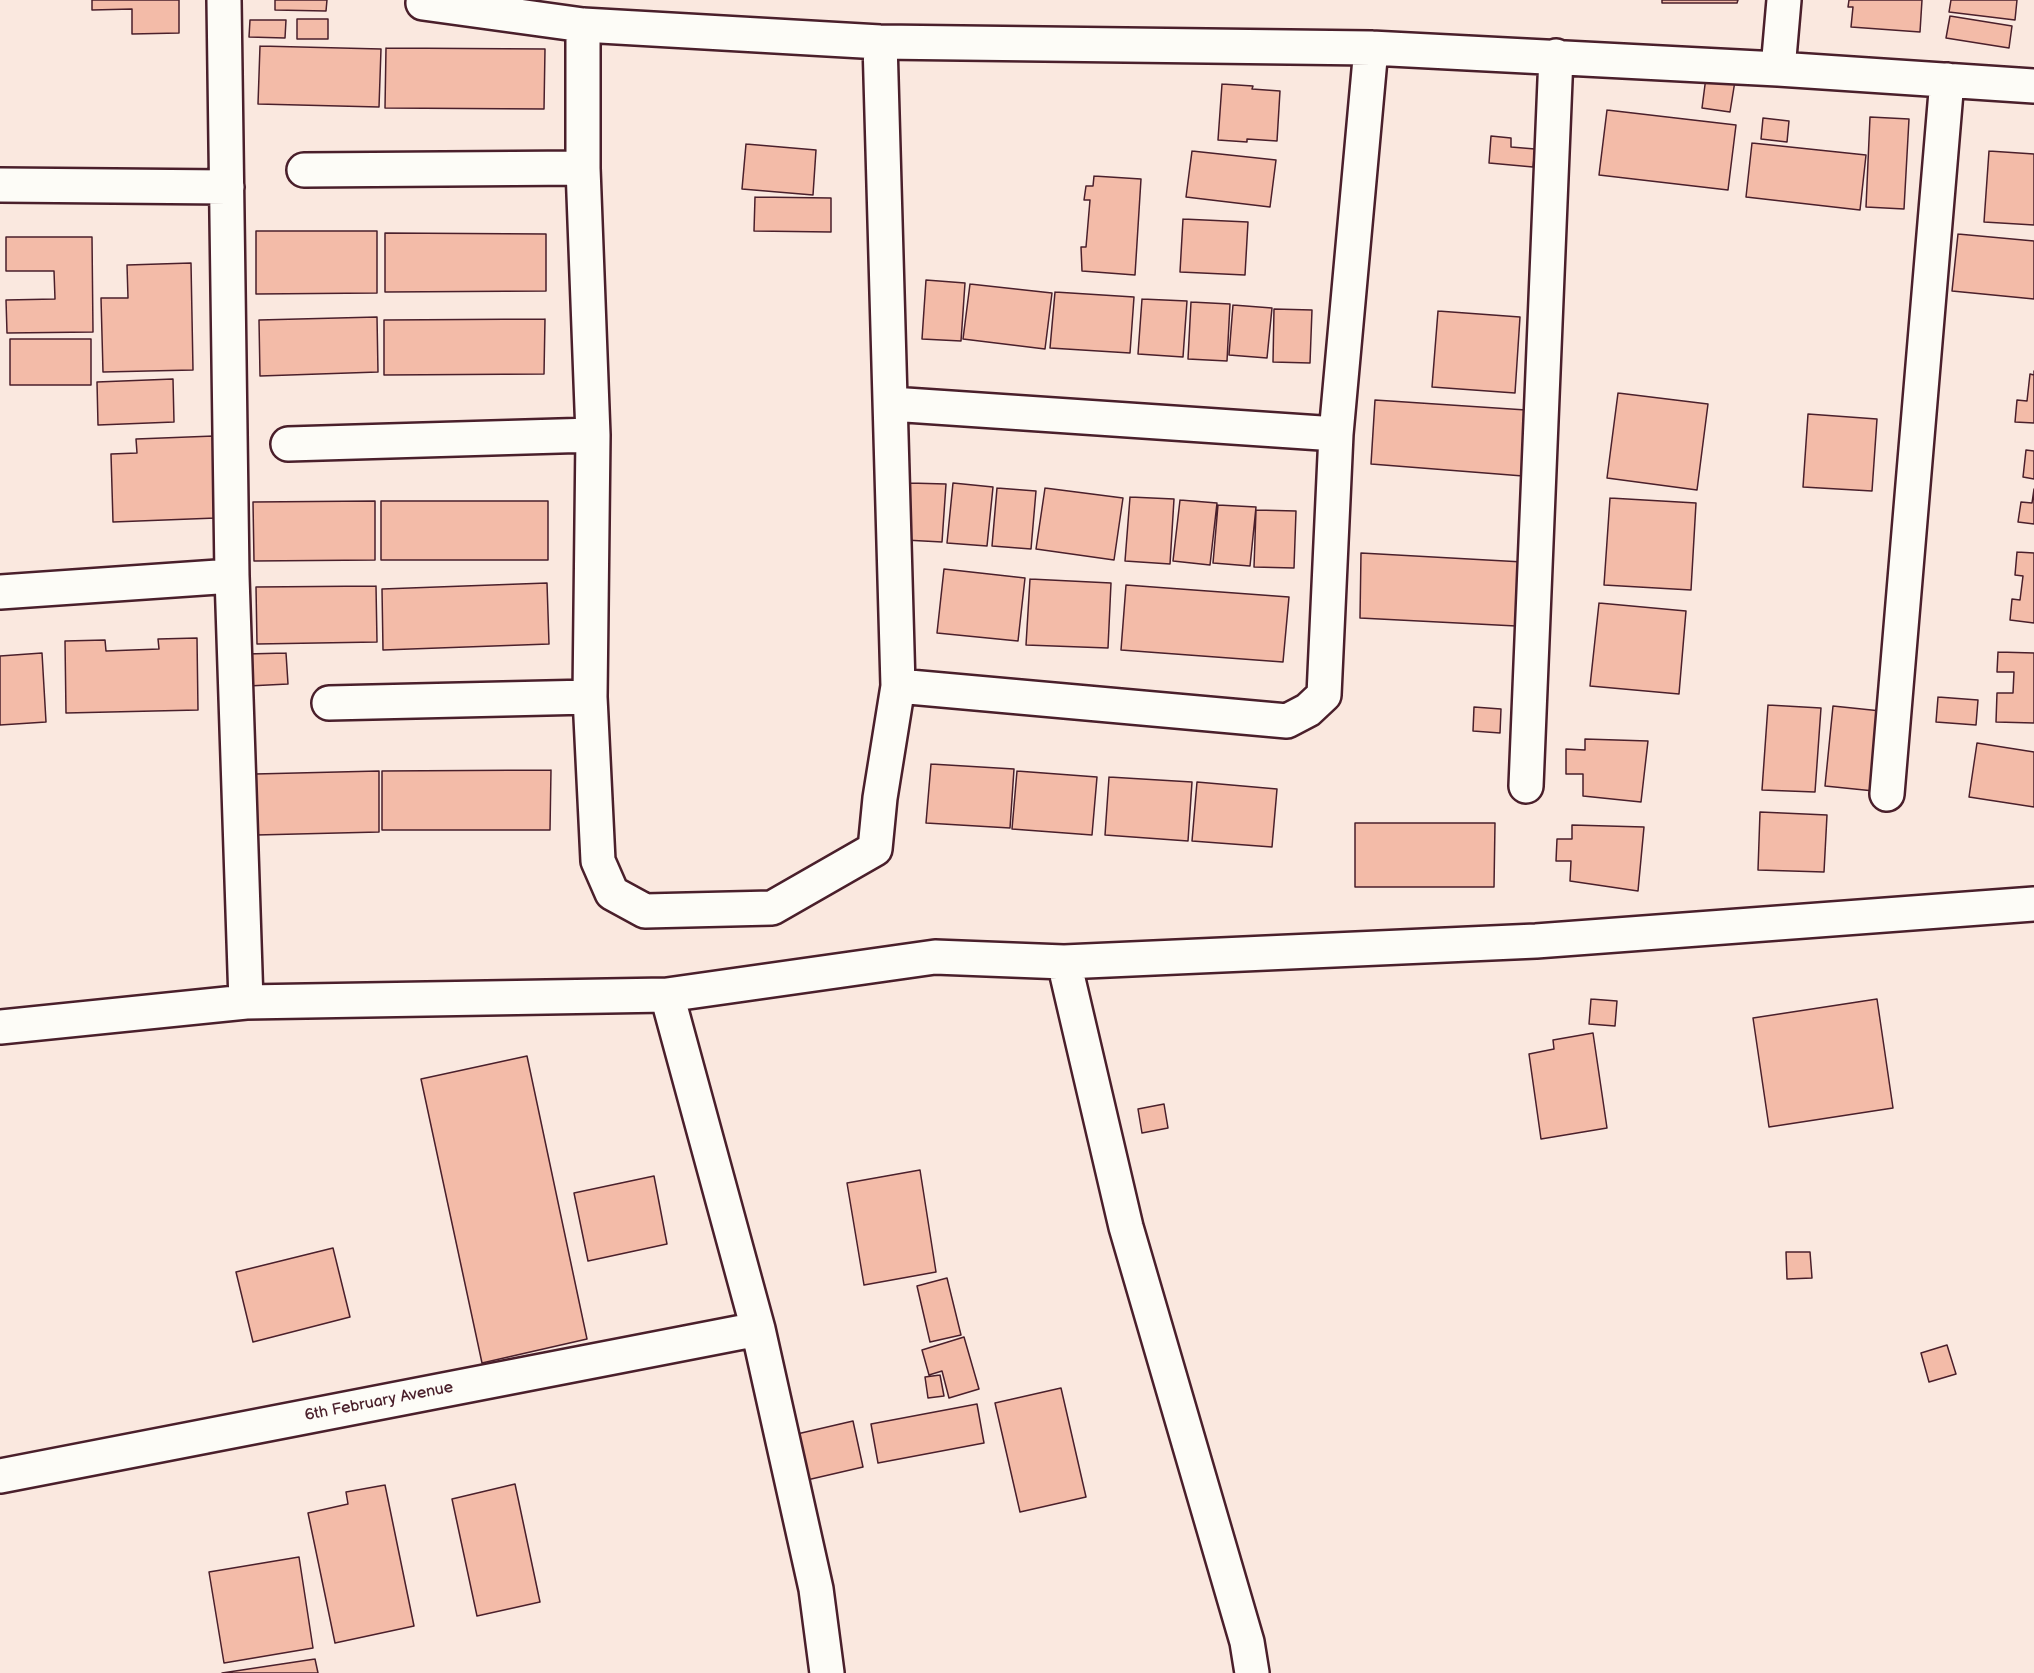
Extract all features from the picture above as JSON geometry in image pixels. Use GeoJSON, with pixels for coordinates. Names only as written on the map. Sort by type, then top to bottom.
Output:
{"type":"FeatureCollection","features":[{"type":"Feature","properties":{"kind":"street"},"geometry":{"type":"LineString","coordinates":[[224,0],[232,576],[246,1002]]}},
{"type":"Feature","properties":{"kind":"street"},"geometry":{"type":"LineString","coordinates":[[1779,69],[1784,0]]}},
{"type":"Feature","properties":{"kind":"street"},"geometry":{"type":"LineString","coordinates":[[423,3],[583,25],[880,42],[1371,48],[1556,56],[2034,86]]}},
{"type":"Feature","properties":{"kind":"street"},"geometry":{"type":"LineString","coordinates":[[583,25],[583,168],[593,435],[590,697],[598,861],[612,893],[645,910],[772,908],[875,849],[880,798],[898,686],[880,42]]}},
{"type":"Feature","properties":{"kind":"street"},"geometry":{"type":"LineString","coordinates":[[898,686],[1287,721],[1308,710],[1324,695],[1336,434],[1371,48]]}},
{"type":"Feature","properties":{"kind":"street"},"geometry":{"type":"LineString","coordinates":[[1526,786],[1556,56]]}},
{"type":"Feature","properties":{"kind":"street"},"geometry":{"type":"LineString","coordinates":[[1887,794],[1947,80]]}},
{"type":"Feature","properties":{"kind":"street"},"geometry":{"type":"LineString","coordinates":[[304,170],[583,168]]}},
{"type":"Feature","properties":{"kind":"street"},"geometry":{"type":"LineString","coordinates":[[0,185],[227,187]]}},
{"type":"Feature","properties":{"kind":"street"},"geometry":{"type":"LineString","coordinates":[[891,404],[1336,434]]}},
{"type":"Feature","properties":{"kind":"street"},"geometry":{"type":"LineString","coordinates":[[288,444],[593,435]]}},
{"type":"Feature","properties":{"kind":"street"},"geometry":{"type":"LineString","coordinates":[[0,592],[232,576]]}},
{"type":"Feature","properties":{"kind":"street"},"geometry":{"type":"LineString","coordinates":[[329,704],[590,697]]}},
{"type":"Feature","properties":{"kind":"street"},"geometry":{"type":"LineString","coordinates":[[0,1027],[246,1002],[667,995],[935,957],[1064,962],[1536,941],[2034,904]]}},
{"type":"Feature","properties":{"kind":"street"},"geometry":{"type":"LineString","coordinates":[[1064,962],[1126,1227],[1244,1631],[1252,1673]]}},
{"type":"Feature","properties":{"kind":"street"},"geometry":{"type":"LineString","coordinates":[[667,995],[758,1329],[816,1589],[827,1673]]}},
{"type":"Feature","properties":{"kind":"street","name":"6th February Avenue"},"geometry":{"type":"LineString","coordinates":[[0,1476],[758,1329]]}},
{"type":"Feature","properties":{"kind":"building"},"geometry":{"type":"Polygon","coordinates":[[[92,0],[179,0],[179,33],[132,34],[132,9],[92,10],[92,0]]]}},
{"type":"Feature","properties":{"kind":"building"},"geometry":{"type":"Polygon","coordinates":[[[275,0],[327,0],[326,11],[275,10],[275,0]]]}},
{"type":"Feature","properties":{"kind":"building"},"geometry":{"type":"Polygon","coordinates":[[[1662,0],[1738,0],[1737,3],[1662,3],[1662,0]]]}},
{"type":"Feature","properties":{"kind":"building"},"geometry":{"type":"Polygon","coordinates":[[[1849,0],[1922,0],[1920,32],[1851,27],[1853,7],[1848,7],[1849,0]]]}},
{"type":"Feature","properties":{"kind":"building"},"geometry":{"type":"Polygon","coordinates":[[[1951,0],[2017,0],[2015,20],[1949,12],[1951,0]]]}},
{"type":"Feature","properties":{"kind":"building"},"geometry":{"type":"Polygon","coordinates":[[[1950,16],[2012,26],[2009,48],[1946,38],[1950,16]]]}},
{"type":"Feature","properties":{"kind":"building"},"geometry":{"type":"Polygon","coordinates":[[[297,19],[328,19],[328,39],[297,39],[297,19]]]}},
{"type":"Feature","properties":{"kind":"building"},"geometry":{"type":"Polygon","coordinates":[[[250,20],[286,20],[285,38],[249,37],[250,20]]]}},
{"type":"Feature","properties":{"kind":"building"},"geometry":{"type":"Polygon","coordinates":[[[260,46],[381,49],[379,107],[258,104],[260,46]]]}},
{"type":"Feature","properties":{"kind":"building"},"geometry":{"type":"Polygon","coordinates":[[[386,48],[545,49],[544,109],[385,108],[386,48]]]}},
{"type":"Feature","properties":{"kind":"building"},"geometry":{"type":"Polygon","coordinates":[[[1706,77],[1735,81],[1730,112],[1702,108],[1706,77]]]}},
{"type":"Feature","properties":{"kind":"building"},"geometry":{"type":"Polygon","coordinates":[[[1222,84],[1280,91],[1277,141],[1218,140],[1222,84]]]}},
{"type":"Feature","properties":{"kind":"building"},"geometry":{"type":"Polygon","coordinates":[[[1607,110],[1736,125],[1728,190],[1599,175],[1607,110]]]}},
{"type":"Feature","properties":{"kind":"building"},"geometry":{"type":"Polygon","coordinates":[[[1870,117],[1909,119],[1904,209],[1866,207],[1870,117]]]}},
{"type":"Feature","properties":{"kind":"building"},"geometry":{"type":"Polygon","coordinates":[[[1763,118],[1789,121],[1787,142],[1761,139],[1763,118]]]}},
{"type":"Feature","properties":{"kind":"building"},"geometry":{"type":"Polygon","coordinates":[[[1491,136],[1511,138],[1511,147],[1535,149],[1533,167],[1489,163],[1491,136]]]}},
{"type":"Feature","properties":{"kind":"building"},"geometry":{"type":"Polygon","coordinates":[[[1752,143],[1866,155],[1860,210],[1746,197],[1752,143]]]}},
{"type":"Feature","properties":{"kind":"building"},"geometry":{"type":"Polygon","coordinates":[[[746,144],[816,150],[813,195],[742,189],[746,144]]]}},
{"type":"Feature","properties":{"kind":"building"},"geometry":{"type":"Polygon","coordinates":[[[1192,151],[1276,160],[1270,207],[1186,197],[1192,151]]]}},
{"type":"Feature","properties":{"kind":"building"},"geometry":{"type":"Polygon","coordinates":[[[1989,151],[2034,154],[2034,225],[1984,222],[1989,151]]]}},
{"type":"Feature","properties":{"kind":"building"},"geometry":{"type":"Polygon","coordinates":[[[1094,176],[1141,179],[1135,275],[1082,271],[1081,247],[1086,247],[1090,200],[1084,200],[1086,186],[1093,186],[1094,176]]]}},
{"type":"Feature","properties":{"kind":"building"},"geometry":{"type":"Polygon","coordinates":[[[755,197],[831,198],[831,232],[754,231],[755,197]]]}},
{"type":"Feature","properties":{"kind":"building"},"geometry":{"type":"Polygon","coordinates":[[[1183,219],[1248,222],[1245,275],[1180,272],[1183,219]]]}},
{"type":"Feature","properties":{"kind":"building"},"geometry":{"type":"Polygon","coordinates":[[[256,231],[377,231],[377,293],[256,294],[256,231]]]}},
{"type":"Feature","properties":{"kind":"building"},"geometry":{"type":"Polygon","coordinates":[[[385,233],[546,234],[546,291],[385,292],[385,233]]]}},
{"type":"Feature","properties":{"kind":"building"},"geometry":{"type":"Polygon","coordinates":[[[1958,234],[2034,241],[2034,299],[1952,291],[1958,234]]]}},
{"type":"Feature","properties":{"kind":"building"},"geometry":{"type":"Polygon","coordinates":[[[6,237],[92,237],[93,332],[7,333],[6,300],[55,299],[54,271],[6,271],[6,237]]]}},
{"type":"Feature","properties":{"kind":"building"},"geometry":{"type":"Polygon","coordinates":[[[191,263],[193,370],[103,372],[101,298],[128,298],[127,265],[191,263]]]}},
{"type":"Feature","properties":{"kind":"building"},"geometry":{"type":"Polygon","coordinates":[[[926,280],[965,283],[961,341],[922,339],[926,280]]]}},
{"type":"Feature","properties":{"kind":"building"},"geometry":{"type":"Polygon","coordinates":[[[970,284],[1052,293],[1045,349],[963,339],[970,284]]]}},
{"type":"Feature","properties":{"kind":"building"},"geometry":{"type":"Polygon","coordinates":[[[1055,292],[1134,297],[1130,353],[1050,348],[1055,292]]]}},
{"type":"Feature","properties":{"kind":"building"},"geometry":{"type":"Polygon","coordinates":[[[1142,299],[1187,301],[1183,357],[1138,354],[1142,299]]]}},
{"type":"Feature","properties":{"kind":"building"},"geometry":{"type":"Polygon","coordinates":[[[1191,302],[1230,304],[1227,361],[1188,359],[1191,302]]]}},
{"type":"Feature","properties":{"kind":"building"},"geometry":{"type":"Polygon","coordinates":[[[1233,305],[1272,308],[1267,358],[1229,355],[1233,305]]]}},
{"type":"Feature","properties":{"kind":"building"},"geometry":{"type":"Polygon","coordinates":[[[1274,309],[1312,310],[1310,363],[1273,362],[1274,309]]]}},
{"type":"Feature","properties":{"kind":"building"},"geometry":{"type":"Polygon","coordinates":[[[1438,311],[1520,317],[1515,393],[1432,387],[1438,311]]]}},
{"type":"Feature","properties":{"kind":"building"},"geometry":{"type":"Polygon","coordinates":[[[377,317],[378,372],[260,376],[259,320],[377,317]]]}},
{"type":"Feature","properties":{"kind":"building"},"geometry":{"type":"Polygon","coordinates":[[[545,319],[544,374],[384,375],[384,320],[545,319]]]}},
{"type":"Feature","properties":{"kind":"building"},"geometry":{"type":"Polygon","coordinates":[[[10,339],[91,339],[91,385],[10,385],[10,339]]]}},
{"type":"Feature","properties":{"kind":"building"},"geometry":{"type":"Polygon","coordinates":[[[2030,374],[2034,375],[2034,423],[2015,422],[2017,400],[2027,401],[2030,374]]]}},
{"type":"Feature","properties":{"kind":"building"},"geometry":{"type":"Polygon","coordinates":[[[173,379],[174,422],[98,425],[97,382],[173,379]]]}},
{"type":"Feature","properties":{"kind":"building"},"geometry":{"type":"Polygon","coordinates":[[[1618,393],[1708,404],[1697,490],[1607,478],[1618,393]]]}},
{"type":"Feature","properties":{"kind":"building"},"geometry":{"type":"Polygon","coordinates":[[[1375,400],[1526,410],[1523,476],[1371,464],[1375,400]]]}},
{"type":"Feature","properties":{"kind":"building"},"geometry":{"type":"Polygon","coordinates":[[[1808,414],[1877,419],[1872,491],[1803,487],[1808,414]]]}},
{"type":"Feature","properties":{"kind":"building"},"geometry":{"type":"Polygon","coordinates":[[[214,436],[216,518],[113,522],[111,454],[137,453],[136,439],[214,436]]]}},
{"type":"Feature","properties":{"kind":"building"},"geometry":{"type":"Polygon","coordinates":[[[2026,450],[2034,451],[2034,479],[2023,477],[2026,450]]]}},
{"type":"Feature","properties":{"kind":"building"},"geometry":{"type":"Polygon","coordinates":[[[909,483],[946,484],[942,542],[905,540],[909,483]]]}},
{"type":"Feature","properties":{"kind":"building"},"geometry":{"type":"Polygon","coordinates":[[[953,483],[993,487],[987,546],[947,543],[953,483]]]}},
{"type":"Feature","properties":{"kind":"building"},"geometry":{"type":"Polygon","coordinates":[[[997,488],[1036,491],[1031,549],[992,546],[997,488]]]}},
{"type":"Feature","properties":{"kind":"building"},"geometry":{"type":"Polygon","coordinates":[[[1045,488],[1123,498],[1114,560],[1036,549],[1045,488]]]}},
{"type":"Feature","properties":{"kind":"building"},"geometry":{"type":"Polygon","coordinates":[[[2034,489],[2034,524],[2018,522],[2021,502],[2032,503],[2034,489]]]}},
{"type":"Feature","properties":{"kind":"building"},"geometry":{"type":"Polygon","coordinates":[[[1130,497],[1174,499],[1170,564],[1125,561],[1130,497]]]}},
{"type":"Feature","properties":{"kind":"building"},"geometry":{"type":"Polygon","coordinates":[[[1610,498],[1696,503],[1691,590],[1604,585],[1610,498]]]}},
{"type":"Feature","properties":{"kind":"building"},"geometry":{"type":"Polygon","coordinates":[[[1180,500],[1217,503],[1210,565],[1173,561],[1180,500]]]}},
{"type":"Feature","properties":{"kind":"building"},"geometry":{"type":"Polygon","coordinates":[[[375,501],[375,560],[254,561],[253,502],[375,501]]]}},
{"type":"Feature","properties":{"kind":"building"},"geometry":{"type":"Polygon","coordinates":[[[381,501],[548,501],[548,560],[381,560],[381,501]]]}},
{"type":"Feature","properties":{"kind":"building"},"geometry":{"type":"Polygon","coordinates":[[[1218,505],[1256,507],[1250,566],[1213,563],[1218,505]]]}},
{"type":"Feature","properties":{"kind":"building"},"geometry":{"type":"Polygon","coordinates":[[[1256,510],[1296,511],[1294,568],[1254,567],[1256,510]]]}},
{"type":"Feature","properties":{"kind":"building"},"geometry":{"type":"Polygon","coordinates":[[[2017,552],[2034,553],[2034,623],[2010,620],[2012,599],[2020,600],[2023,576],[2015,575],[2017,552]]]}},
{"type":"Feature","properties":{"kind":"building"},"geometry":{"type":"Polygon","coordinates":[[[1361,553],[1523,562],[1516,626],[1360,618],[1361,553]]]}},
{"type":"Feature","properties":{"kind":"building"},"geometry":{"type":"Polygon","coordinates":[[[944,569],[1025,578],[1018,641],[937,633],[944,569]]]}},
{"type":"Feature","properties":{"kind":"building"},"geometry":{"type":"Polygon","coordinates":[[[1030,579],[1111,583],[1108,648],[1026,645],[1030,579]]]}},
{"type":"Feature","properties":{"kind":"building"},"geometry":{"type":"Polygon","coordinates":[[[547,583],[549,644],[383,650],[382,589],[547,583]]]}},
{"type":"Feature","properties":{"kind":"building"},"geometry":{"type":"Polygon","coordinates":[[[1126,585],[1289,597],[1283,662],[1121,650],[1126,585]]]}},
{"type":"Feature","properties":{"kind":"building"},"geometry":{"type":"Polygon","coordinates":[[[376,586],[377,642],[257,644],[256,587],[376,586]]]}},
{"type":"Feature","properties":{"kind":"building"},"geometry":{"type":"Polygon","coordinates":[[[1599,603],[1686,611],[1679,694],[1590,686],[1599,603]]]}},
{"type":"Feature","properties":{"kind":"building"},"geometry":{"type":"Polygon","coordinates":[[[197,638],[198,710],[66,713],[65,641],[105,640],[106,651],[159,649],[158,639],[197,638]]]}},
{"type":"Feature","properties":{"kind":"building"},"geometry":{"type":"Polygon","coordinates":[[[1998,652],[2034,653],[2034,723],[1996,722],[1997,693],[2013,693],[2014,672],[1997,672],[1998,652]]]}},
{"type":"Feature","properties":{"kind":"building"},"geometry":{"type":"Polygon","coordinates":[[[42,653],[46,722],[0,725],[0,656],[42,653]]]}},
{"type":"Feature","properties":{"kind":"building"},"geometry":{"type":"Polygon","coordinates":[[[286,653],[288,684],[248,686],[246,654],[286,653]]]}},
{"type":"Feature","properties":{"kind":"building"},"geometry":{"type":"Polygon","coordinates":[[[1938,697],[1978,700],[1976,725],[1936,722],[1938,697]]]}},
{"type":"Feature","properties":{"kind":"building"},"geometry":{"type":"Polygon","coordinates":[[[1768,705],[1821,708],[1815,792],[1762,790],[1768,705]]]}},
{"type":"Feature","properties":{"kind":"building"},"geometry":{"type":"Polygon","coordinates":[[[1833,706],[1881,711],[1874,791],[1825,786],[1833,706]]]}},
{"type":"Feature","properties":{"kind":"building"},"geometry":{"type":"Polygon","coordinates":[[[1474,707],[1501,709],[1500,733],[1473,731],[1474,707]]]}},
{"type":"Feature","properties":{"kind":"building"},"geometry":{"type":"Polygon","coordinates":[[[1585,739],[1648,741],[1641,802],[1583,796],[1583,774],[1566,774],[1566,749],[1585,750],[1585,739]]]}},
{"type":"Feature","properties":{"kind":"building"},"geometry":{"type":"Polygon","coordinates":[[[1977,743],[2034,752],[2034,807],[1969,797],[1977,743]]]}},
{"type":"Feature","properties":{"kind":"building"},"geometry":{"type":"Polygon","coordinates":[[[931,764],[1014,769],[1010,828],[926,823],[931,764]]]}},
{"type":"Feature","properties":{"kind":"building"},"geometry":{"type":"Polygon","coordinates":[[[551,770],[550,830],[382,830],[382,771],[551,770]]]}},
{"type":"Feature","properties":{"kind":"building"},"geometry":{"type":"Polygon","coordinates":[[[379,771],[379,832],[256,835],[255,774],[379,771]]]}},
{"type":"Feature","properties":{"kind":"building"},"geometry":{"type":"Polygon","coordinates":[[[1017,771],[1097,777],[1092,835],[1012,829],[1017,771]]]}},
{"type":"Feature","properties":{"kind":"building"},"geometry":{"type":"Polygon","coordinates":[[[1109,777],[1192,782],[1188,841],[1105,835],[1109,777]]]}},
{"type":"Feature","properties":{"kind":"building"},"geometry":{"type":"Polygon","coordinates":[[[1197,782],[1277,789],[1272,847],[1192,841],[1197,782]]]}},
{"type":"Feature","properties":{"kind":"building"},"geometry":{"type":"Polygon","coordinates":[[[1760,812],[1827,815],[1824,872],[1758,870],[1760,812]]]}},
{"type":"Feature","properties":{"kind":"building"},"geometry":{"type":"Polygon","coordinates":[[[1355,823],[1495,823],[1494,887],[1355,887],[1355,823]]]}},
{"type":"Feature","properties":{"kind":"building"},"geometry":{"type":"Polygon","coordinates":[[[1572,825],[1644,827],[1638,891],[1570,881],[1571,861],[1556,861],[1557,839],[1572,839],[1572,825]]]}},
{"type":"Feature","properties":{"kind":"building"},"geometry":{"type":"Polygon","coordinates":[[[1591,999],[1617,1001],[1615,1026],[1589,1024],[1591,999]]]}},
{"type":"Feature","properties":{"kind":"building"},"geometry":{"type":"Polygon","coordinates":[[[1877,999],[1893,1108],[1769,1127],[1753,1018],[1877,999]]]}},
{"type":"Feature","properties":{"kind":"building"},"geometry":{"type":"Polygon","coordinates":[[[1593,1033],[1607,1128],[1541,1139],[1529,1054],[1554,1049],[1553,1040],[1593,1033]]]}},
{"type":"Feature","properties":{"kind":"building"},"geometry":{"type":"Polygon","coordinates":[[[527,1056],[587,1339],[482,1363],[421,1079],[527,1056]]]}},
{"type":"Feature","properties":{"kind":"building"},"geometry":{"type":"Polygon","coordinates":[[[1164,1104],[1168,1128],[1142,1133],[1138,1109],[1164,1104]]]}},
{"type":"Feature","properties":{"kind":"building"},"geometry":{"type":"Polygon","coordinates":[[[920,1170],[936,1272],[864,1285],[847,1183],[920,1170]]]}},
{"type":"Feature","properties":{"kind":"building"},"geometry":{"type":"Polygon","coordinates":[[[654,1176],[667,1244],[588,1261],[574,1193],[654,1176]]]}},
{"type":"Feature","properties":{"kind":"building"},"geometry":{"type":"Polygon","coordinates":[[[333,1248],[350,1317],[253,1342],[236,1272],[333,1248]]]}},
{"type":"Feature","properties":{"kind":"building"},"geometry":{"type":"Polygon","coordinates":[[[1786,1252],[1810,1252],[1812,1278],[1787,1279],[1786,1252]]]}},
{"type":"Feature","properties":{"kind":"building"},"geometry":{"type":"Polygon","coordinates":[[[947,1278],[961,1335],[930,1342],[917,1286],[947,1278]]]}},
{"type":"Feature","properties":{"kind":"building"},"geometry":{"type":"Polygon","coordinates":[[[964,1337],[979,1389],[949,1398],[942,1371],[929,1375],[922,1350],[964,1337]]]}},
{"type":"Feature","properties":{"kind":"building"},"geometry":{"type":"Polygon","coordinates":[[[1947,1345],[1956,1374],[1929,1382],[1921,1353],[1947,1345]]]}},
{"type":"Feature","properties":{"kind":"building"},"geometry":{"type":"Polygon","coordinates":[[[940,1375],[944,1396],[928,1398],[925,1377],[940,1375]]]}},
{"type":"Feature","properties":{"kind":"building"},"geometry":{"type":"Polygon","coordinates":[[[1061,1388],[1086,1497],[1020,1512],[995,1403],[1061,1388]]]}},
{"type":"Feature","properties":{"kind":"building"},"geometry":{"type":"Polygon","coordinates":[[[977,1404],[984,1443],[878,1463],[871,1424],[977,1404]]]}},
{"type":"Feature","properties":{"kind":"building"},"geometry":{"type":"Polygon","coordinates":[[[853,1421],[863,1467],[807,1480],[797,1434],[853,1421]]]}},
{"type":"Feature","properties":{"kind":"building"},"geometry":{"type":"Polygon","coordinates":[[[515,1484],[540,1602],[477,1616],[452,1499],[515,1484]]]}},
{"type":"Feature","properties":{"kind":"building"},"geometry":{"type":"Polygon","coordinates":[[[385,1485],[414,1626],[335,1643],[308,1513],[348,1504],[346,1492],[385,1485]]]}},
{"type":"Feature","properties":{"kind":"building"},"geometry":{"type":"Polygon","coordinates":[[[299,1557],[313,1648],[224,1663],[209,1572],[299,1557]]]}},
{"type":"Feature","properties":{"kind":"building"},"geometry":{"type":"Polygon","coordinates":[[[315,1659],[318,1673],[222,1673],[315,1659]]]}}]}
